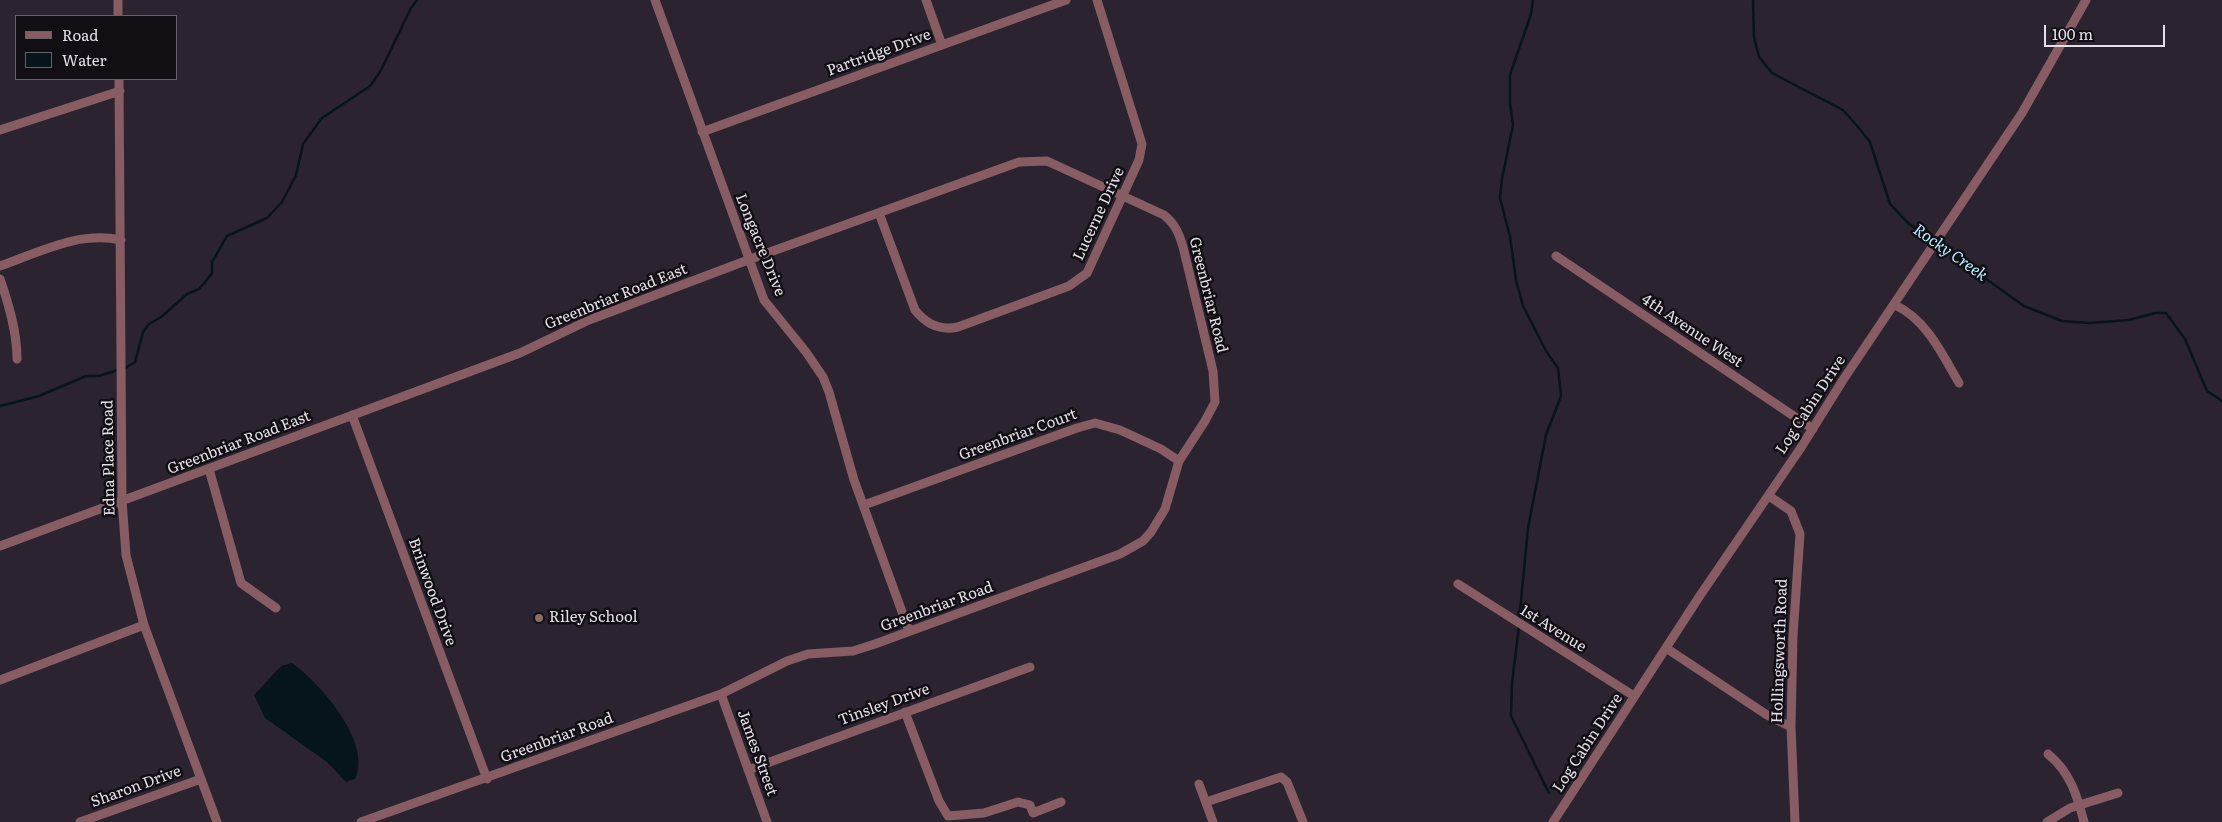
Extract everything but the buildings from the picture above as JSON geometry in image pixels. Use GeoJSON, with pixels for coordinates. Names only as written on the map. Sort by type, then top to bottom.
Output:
{"type":"FeatureCollection","features":[{"type":"Feature","properties":{"kind":"street"},"geometry":{"type":"LineString","coordinates":[[118,0],[118,15]]}},
{"type":"Feature","properties":{"kind":"street","name":"Longacre Drive"},"geometry":{"type":"LineString","coordinates":[[654,0],[764,300],[806,352],[823,377],[847,458],[909,631]]}},
{"type":"Feature","properties":{"kind":"street"},"geometry":{"type":"LineString","coordinates":[[926,0],[942,45]]}},
{"type":"Feature","properties":{"kind":"street","name":"Partridge Drive"},"geometry":{"type":"LineString","coordinates":[[702,132],[1066,0]]}},
{"type":"Feature","properties":{"kind":"street","name":"Lucerne Drive"},"geometry":{"type":"LineString","coordinates":[[879,212],[916,310],[921,317],[932,325],[950,329],[1069,286],[1081,279],[1087,273],[1139,160],[1142,144],[1098,0]]}},
{"type":"Feature","properties":{"kind":"street","name":"Log Cabin Drive"},"geometry":{"type":"LineString","coordinates":[[1553,822],[1634,696],[1769,496],[2036,90],[2086,0]]}},
{"type":"Feature","properties":{"kind":"street","name":"Edna Place Road"},"geometry":{"type":"LineString","coordinates":[[119,80],[122,500],[126,555],[144,625],[217,822]]}},
{"type":"Feature","properties":{"kind":"street"},"geometry":{"type":"LineString","coordinates":[[0,130],[120,91]]}},
{"type":"Feature","properties":{"kind":"street","name":"Greenbriar Road East"},"geometry":{"type":"LineString","coordinates":[[0,546],[520,353],[589,320],[748,260],[1019,162],[1047,161],[1122,195]]}},
{"type":"Feature","properties":{"kind":"street","name":"Greenbriar Road"},"geometry":{"type":"LineString","coordinates":[[361,822],[721,694],[787,661],[808,654],[853,651],[875,644],[1120,554],[1143,541],[1165,509],[1179,461],[1206,422],[1215,402],[1213,371],[1176,227],[1164,215],[1122,195]]}},
{"type":"Feature","properties":{"kind":"street"},"geometry":{"type":"LineString","coordinates":[[0,266],[75,239],[97,236],[121,240]]}},
{"type":"Feature","properties":{"kind":"street","name":"4th Avenue West"},"geometry":{"type":"LineString","coordinates":[[1556,256],[1813,429]]}},
{"type":"Feature","properties":{"kind":"street"},"geometry":{"type":"LineString","coordinates":[[0,279],[17,345],[17,359]]}},
{"type":"Feature","properties":{"kind":"street"},"geometry":{"type":"LineString","coordinates":[[1895,305],[1908,313],[1926,329],[1959,383]]}},
{"type":"Feature","properties":{"kind":"street","name":"Brinwood Drive"},"geometry":{"type":"LineString","coordinates":[[352,415],[487,778]]}},
{"type":"Feature","properties":{"kind":"street","name":"Greenbriar Court"},"geometry":{"type":"LineString","coordinates":[[864,505],[1076,428],[1095,423],[1138,437],[1179,461]]}},
{"type":"Feature","properties":{"kind":"street"},"geometry":{"type":"LineString","coordinates":[[209,469],[241,583],[276,608]]}},
{"type":"Feature","properties":{"kind":"street","name":"Hollingsworth Road"},"geometry":{"type":"LineString","coordinates":[[1769,496],[1791,511],[1800,534],[1793,636],[1791,727],[1795,822]]}},
{"type":"Feature","properties":{"kind":"street","name":"1st Avenue"},"geometry":{"type":"LineString","coordinates":[[1458,584],[1634,696]]}},
{"type":"Feature","properties":{"kind":"street"},"geometry":{"type":"LineString","coordinates":[[0,680],[144,625]]}},
{"type":"Feature","properties":{"kind":"street"},"geometry":{"type":"LineString","coordinates":[[1666,648],[1767,715],[1791,727]]}},
{"type":"Feature","properties":{"kind":"street","name":"Tinsley Drive"},"geometry":{"type":"LineString","coordinates":[[748,770],[1030,667]]}},
{"type":"Feature","properties":{"kind":"street","name":"James Street"},"geometry":{"type":"LineString","coordinates":[[721,694],[767,822]]}},
{"type":"Feature","properties":{"kind":"street"},"geometry":{"type":"LineString","coordinates":[[905,712],[947,819],[984,813],[1018,802],[1030,805],[1035,818],[1061,802]]}},
{"type":"Feature","properties":{"kind":"street"},"geometry":{"type":"LineString","coordinates":[[2048,754],[2067,773],[2080,804],[2084,822]]}},
{"type":"Feature","properties":{"kind":"street"},"geometry":{"type":"LineString","coordinates":[[1206,802],[1280,777],[1287,782],[1302,822]]}},
{"type":"Feature","properties":{"kind":"street","name":"Sharon Drive"},"geometry":{"type":"LineString","coordinates":[[80,822],[94,820],[201,779]]}},
{"type":"Feature","properties":{"kind":"street"},"geometry":{"type":"LineString","coordinates":[[1199,784],[1213,822]]}},
{"type":"Feature","properties":{"kind":"street"},"geometry":{"type":"LineString","coordinates":[[2048,822],[2062,812],[2080,804],[2118,793]]}},
{"type":"Feature","properties":{"kind":"water"},"geometry":{"type":"Polygon","coordinates":[[[292,663],[316,684],[341,715],[357,748],[359,764],[355,779],[346,782],[327,762],[265,718],[254,695],[281,666],[292,663]]]}},
{"type":"Feature","properties":{"kind":"waterway"},"geometry":{"type":"LineString","coordinates":[[0,406],[39,396],[86,376],[99,376],[127,367],[135,362],[143,332],[149,324],[161,317],[187,294],[199,289],[212,273],[212,262],[227,236],[267,218],[282,202],[296,175],[303,144],[322,118],[370,86],[380,72],[411,8],[417,0]]}},
{"type":"Feature","properties":{"kind":"waterway"},"geometry":{"type":"LineString","coordinates":[[1519,621],[1528,528],[1546,435],[1561,396],[1558,368],[1546,351],[1523,306],[1516,280],[1510,236],[1500,198],[1513,125],[1510,103],[1510,75],[1531,14],[1533,0]]}},
{"type":"Feature","properties":{"kind":"waterway","name":"Rocky Creek"},"geometry":{"type":"LineString","coordinates":[[1753,0],[1754,37],[1759,57],[1772,73],[1843,110],[1870,142],[1890,204],[1908,223],[2024,306],[2062,321],[2089,323],[2129,320],[2155,313],[2166,313],[2185,339],[2207,391],[2222,401]]}},
{"type":"Feature","properties":{"kind":"waterway"},"geometry":{"type":"LineString","coordinates":[[1519,626],[1512,683],[1511,716],[1549,793]]}},
{"type":"Feature","properties":{"kind":"place","name":"Riley School"},"geometry":{"type":"Point","coordinates":[539,618]}}]}
